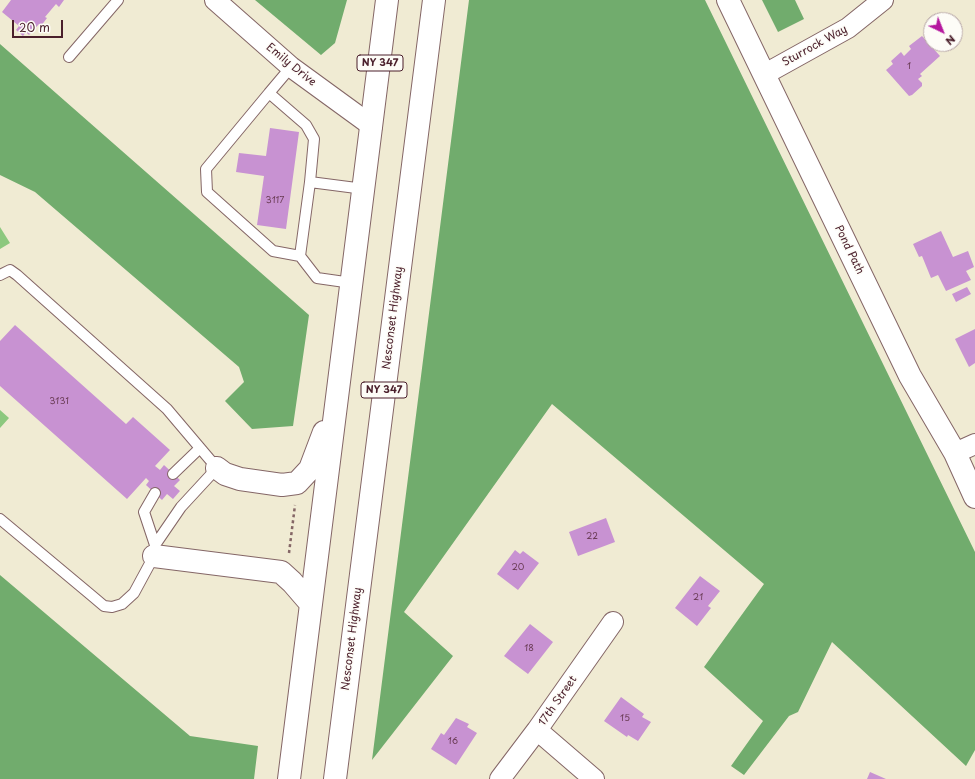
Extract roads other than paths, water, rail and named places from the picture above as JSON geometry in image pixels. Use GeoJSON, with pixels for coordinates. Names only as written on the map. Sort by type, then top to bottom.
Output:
{"type":"FeatureCollection","features":[{"type":"Feature","properties":{"kind":"main road","name":"NY 347"},"geometry":{"type":"LineString","coordinates":[[289,779],[387,0]]}},
{"type":"Feature","properties":{"kind":"main road","name":"Nesconset Highway"},"geometry":{"type":"LineString","coordinates":[[335,779],[434,0]]}},
{"type":"Feature","properties":{"kind":"main road","name":"Pond Path"},"geometry":{"type":"LineString","coordinates":[[728,0],[910,376],[955,453],[975,497]]}},
{"type":"Feature","properties":{"kind":"main road"},"geometry":{"type":"LineString","coordinates":[[217,468],[225,474],[240,479],[282,485],[297,484],[310,469],[338,395]]}},
{"type":"Feature","properties":{"kind":"main road"},"geometry":{"type":"LineString","coordinates":[[154,551],[281,572],[311,604]]}},
{"type":"Feature","properties":{"kind":"street","name":"Emily Drive"},"geometry":{"type":"LineString","coordinates":[[215,0],[291,67],[372,126]]}},
{"type":"Feature","properties":{"kind":"street","name":"Sturrock Way"},"geometry":{"type":"LineString","coordinates":[[764,74],[848,28],[883,0]]}},
{"type":"Feature","properties":{"kind":"street"},"geometry":{"type":"LineString","coordinates":[[955,453],[975,444]]}},
{"type":"Feature","properties":{"kind":"street","name":"17th Street"},"geometry":{"type":"LineString","coordinates":[[500,779],[537,730],[613,622]]}},
{"type":"Feature","properties":{"kind":"street"},"geometry":{"type":"LineString","coordinates":[[537,730],[594,779]]}},
{"type":"Feature","properties":{"kind":"lane"},"geometry":{"type":"LineString","coordinates":[[69,57],[118,0]]}},
{"type":"Feature","properties":{"kind":"lane"},"geometry":{"type":"LineString","coordinates":[[291,67],[206,169],[207,192],[273,251],[300,256],[317,278],[352,283]]}},
{"type":"Feature","properties":{"kind":"lane"},"geometry":{"type":"LineString","coordinates":[[269,93],[306,125],[314,139],[300,256]]}},
{"type":"Feature","properties":{"kind":"lane"},"geometry":{"type":"LineString","coordinates":[[310,182],[364,189]]}},
{"type":"Feature","properties":{"kind":"lane"},"geometry":{"type":"LineString","coordinates":[[0,275],[10,270],[167,409],[217,468],[181,507],[154,551],[134,593],[122,604],[112,607],[104,606],[0,519]]}},
{"type":"Feature","properties":{"kind":"lane"},"geometry":{"type":"LineString","coordinates":[[173,474],[200,448]]}},
{"type":"Feature","properties":{"kind":"lane"},"geometry":{"type":"LineString","coordinates":[[154,551],[144,512],[155,493]]}}]}
